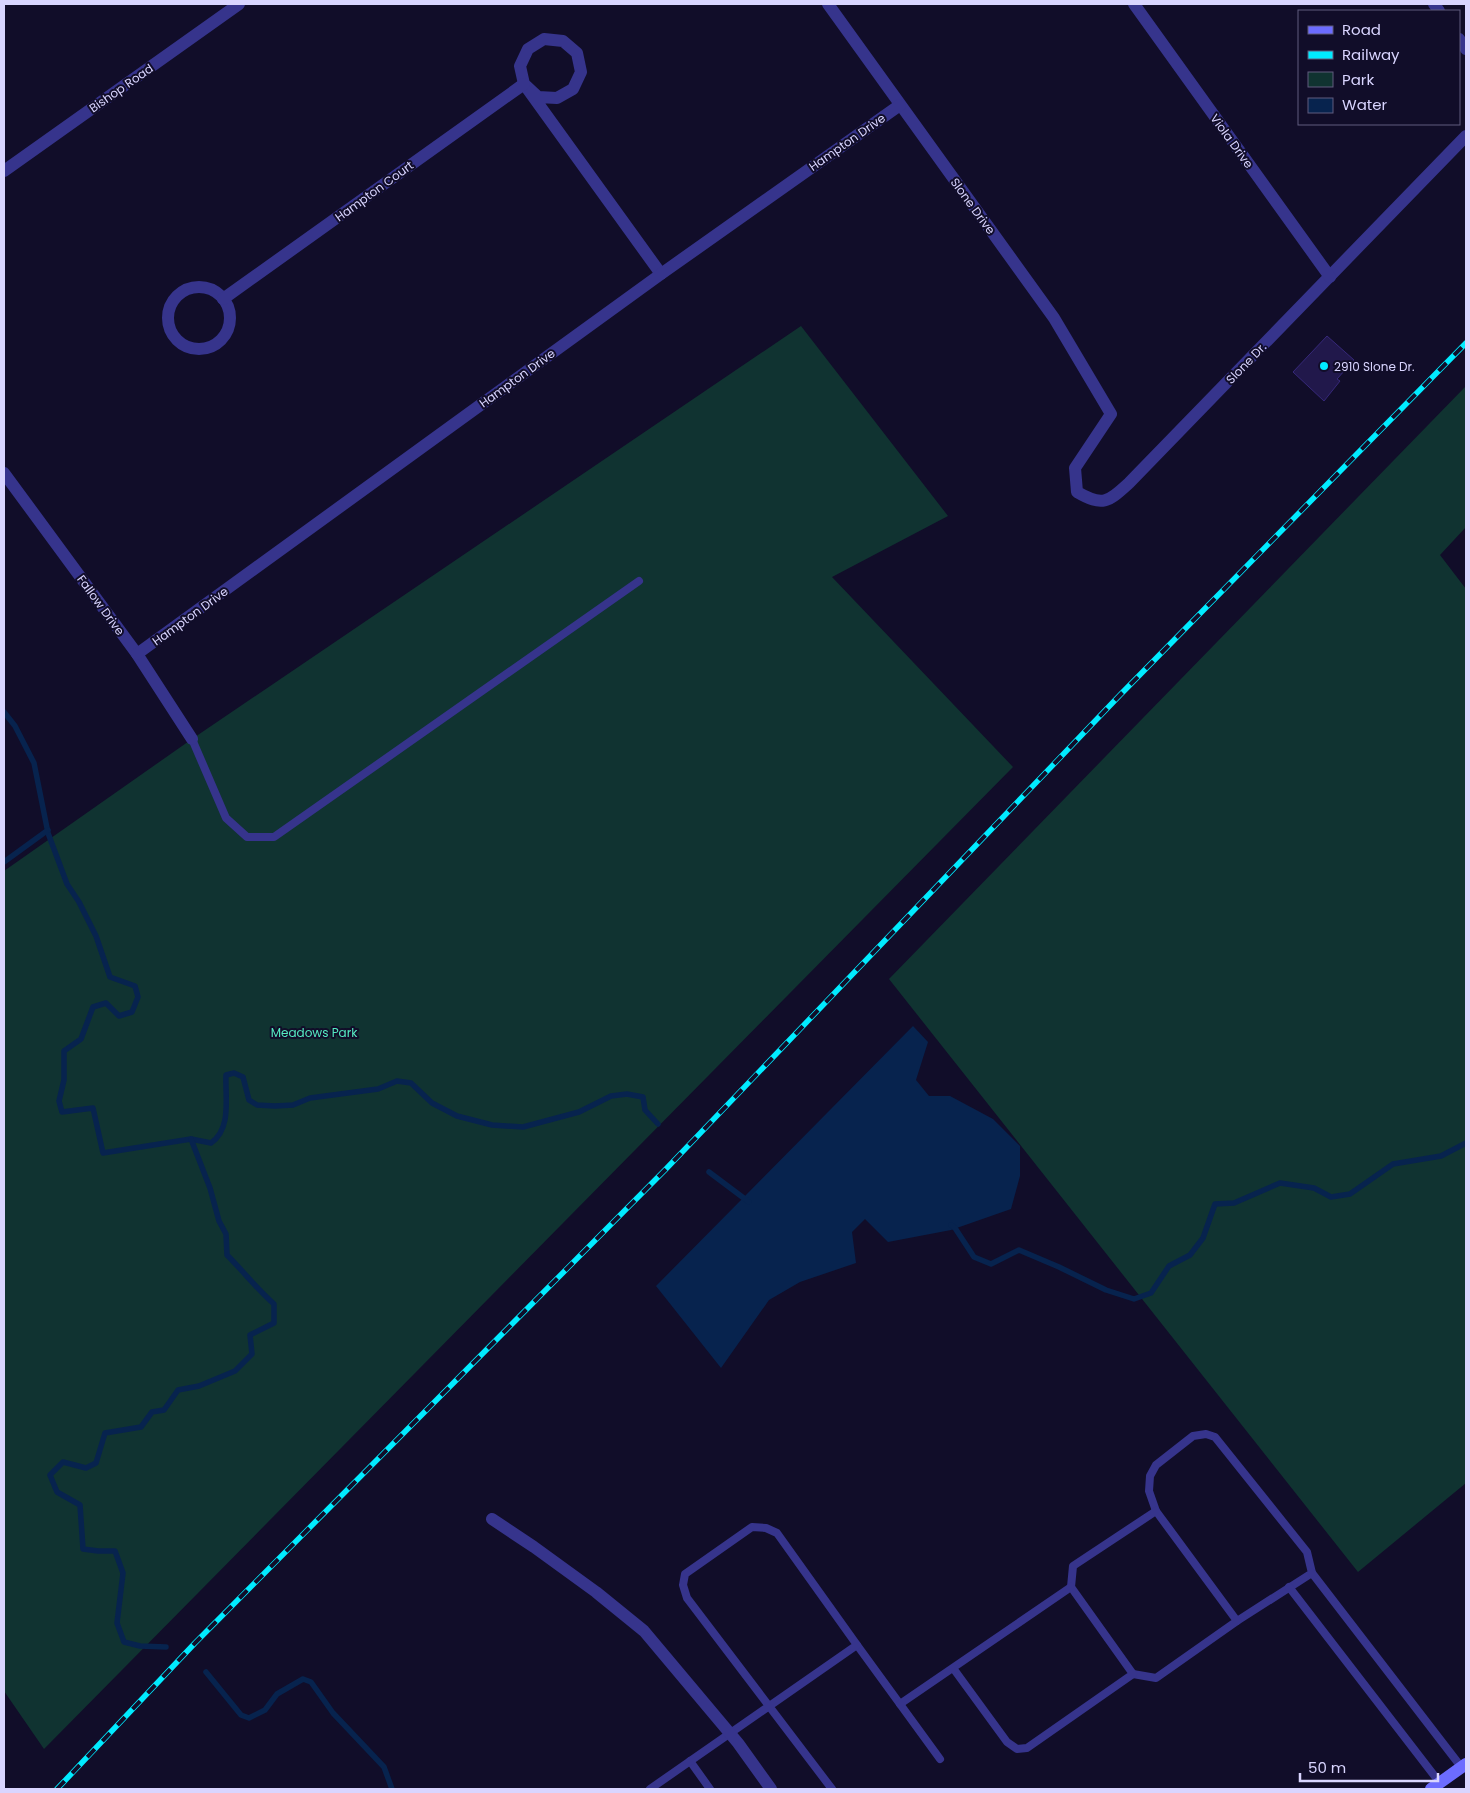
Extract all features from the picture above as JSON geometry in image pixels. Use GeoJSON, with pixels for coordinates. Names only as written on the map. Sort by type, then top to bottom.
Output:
{"type":"FeatureCollection","features":[{"type":"Feature","properties":{"kind":"main road"},"geometry":{"type":"LineString","coordinates":[[1435,1786],[1464,1766]]}},
{"type":"Feature","properties":{"kind":"street","name":"Bishop Road"},"geometry":{"type":"LineString","coordinates":[[4,172],[239,4]]}},
{"type":"Feature","properties":{"kind":"street","name":"Slone Drive"},"geometry":{"type":"LineString","coordinates":[[828,4],[1054,318],[1111,414]]}},
{"type":"Feature","properties":{"kind":"street","name":"Viola Drive"},"geometry":{"type":"LineString","coordinates":[[1134,4],[1330,277]]}},
{"type":"Feature","properties":{"kind":"street"},"geometry":{"type":"LineString","coordinates":[[524,84],[538,97],[557,98],[565,94],[573,89],[581,72],[577,54],[563,41],[544,39],[528,49],[520,66],[524,84],[661,274]]}},
{"type":"Feature","properties":{"kind":"street","name":"Hampton Court"},"geometry":{"type":"LineString","coordinates":[[223,299],[524,84]]}},
{"type":"Feature","properties":{"kind":"street","name":"Hampton Drive"},"geometry":{"type":"LineString","coordinates":[[137,654],[661,274],[900,104]]}},
{"type":"Feature","properties":{"kind":"street","name":"Slone Dr."},"geometry":{"type":"LineString","coordinates":[[1111,414],[1075,468],[1077,492],[1093,501],[1112,498],[1129,483],[1466,136]]}},
{"type":"Feature","properties":{"kind":"street"},"geometry":{"type":"LineString","coordinates":[[191,288],[209,289],[223,299],[230,315],[227,333],[214,346],[197,350],[180,344],[170,330],[168,312],[176,297],[191,288]]}},
{"type":"Feature","properties":{"kind":"street","name":"Fallow Drive"},"geometry":{"type":"LineString","coordinates":[[4,473],[137,654],[192,739]]}},
{"type":"Feature","properties":{"kind":"street"},"geometry":{"type":"LineString","coordinates":[[492,1519],[573,1575],[644,1630],[730,1733],[771,1789]]}},
{"type":"Feature","properties":{"kind":"lane"},"geometry":{"type":"LineString","coordinates":[[192,739],[226,818],[247,837],[274,837],[639,581]]}},
{"type":"Feature","properties":{"kind":"lane"},"geometry":{"type":"LineString","coordinates":[[1236,1621],[1156,1511],[1149,1491],[1150,1476],[1156,1465],[1193,1436],[1206,1434],[1215,1437],[1307,1552],[1312,1573],[1464,1766]]}},
{"type":"Feature","properties":{"kind":"lane"},"geometry":{"type":"LineString","coordinates":[[1156,1511],[1074,1566],[1071,1587],[1133,1674],[1156,1678],[1236,1621],[1312,1573]]}},
{"type":"Feature","properties":{"kind":"lane"},"geometry":{"type":"LineString","coordinates":[[832,1789],[687,1598],[683,1585],[685,1574],[752,1528],[766,1528],[777,1533],[940,1759]]}},
{"type":"Feature","properties":{"kind":"lane"},"geometry":{"type":"LineString","coordinates":[[900,1704],[1071,1587]]}},
{"type":"Feature","properties":{"kind":"lane"},"geometry":{"type":"LineString","coordinates":[[1289,1587],[1435,1786]]}},
{"type":"Feature","properties":{"kind":"lane"},"geometry":{"type":"LineString","coordinates":[[650,1789],[857,1645]]}},
{"type":"Feature","properties":{"kind":"lane"},"geometry":{"type":"LineString","coordinates":[[953,1668],[1007,1742],[1017,1749],[1027,1748],[1133,1674]]}},
{"type":"Feature","properties":{"kind":"lane"},"geometry":{"type":"LineString","coordinates":[[690,1761],[710,1789]]}},
{"type":"Feature","properties":{"kind":"green space","name":"Meadows Park"},"geometry":{"type":"Polygon","coordinates":[[[801,326],[948,516],[832,577],[1013,767],[44,1749],[4,1691],[4,871],[192,739],[801,326]]]}},
{"type":"Feature","properties":{"kind":"green space"},"geometry":{"type":"Polygon","coordinates":[[[1466,386],[1466,527],[1440,555],[1466,589],[1466,1483],[1358,1572],[889,979],[1466,386]]]}},
{"type":"Feature","properties":{"kind":"water"},"geometry":{"type":"Polygon","coordinates":[[[913,1026],[928,1042],[916,1080],[929,1096],[950,1096],[993,1119],[1020,1146],[1020,1176],[1011,1209],[951,1230],[888,1242],[865,1219],[852,1232],[856,1263],[800,1282],[769,1300],[721,1368],[656,1286],[913,1026]]]}},
{"type":"Feature","properties":{"kind":"building","name":"2910 Slone Dr."},"geometry":{"type":"Polygon","coordinates":[[[1327,336],[1354,360],[1337,379],[1340,381],[1324,401],[1293,372],[1327,336]]]}},
{"type":"Feature","properties":{"kind":"waterway"},"geometry":{"type":"LineString","coordinates":[[4,712],[15,726],[34,763],[48,833],[67,884],[79,902],[96,936],[110,977],[135,986],[138,997],[132,1012],[119,1016],[106,1003],[93,1007],[81,1039],[64,1051],[64,1080],[59,1101],[62,1112],[93,1108],[103,1153],[191,1139],[211,1143],[218,1137],[225,1121],[226,1075],[234,1073],[243,1077],[249,1100],[257,1105],[293,1105],[310,1098],[378,1089],[397,1081],[411,1083],[432,1103],[457,1116],[492,1125],[523,1127],[579,1112],[611,1096],[627,1094],[643,1097],[645,1110],[658,1124]]}},
{"type":"Feature","properties":{"kind":"waterway"},"geometry":{"type":"LineString","coordinates":[[4,862],[48,830]]}},
{"type":"Feature","properties":{"kind":"waterway"},"geometry":{"type":"LineString","coordinates":[[166,1647],[140,1646],[124,1642],[117,1623],[123,1573],[115,1551],[83,1549],[80,1505],[57,1492],[50,1475],[63,1462],[86,1468],[96,1463],[105,1433],[141,1427],[152,1412],[164,1410],[178,1390],[199,1386],[235,1371],[252,1354],[250,1335],[274,1323],[274,1304],[227,1255],[226,1234],[219,1221],[210,1188],[191,1139]]}},
{"type":"Feature","properties":{"kind":"waterway"},"geometry":{"type":"LineString","coordinates":[[951,1225],[974,1257],[991,1264],[1019,1250],[1106,1290],[1134,1299],[1151,1293],[1169,1266],[1190,1255],[1203,1238],[1215,1204],[1234,1203],[1280,1183],[1314,1188],[1331,1197],[1350,1194],[1393,1164],[1441,1156],[1466,1143]]}},
{"type":"Feature","properties":{"kind":"waterway"},"geometry":{"type":"LineString","coordinates":[[709,1172],[749,1202]]}},
{"type":"Feature","properties":{"kind":"waterway"},"geometry":{"type":"LineString","coordinates":[[206,1672],[241,1715],[249,1718],[265,1710],[277,1694],[303,1679],[311,1682],[333,1713],[384,1767],[392,1789]]}},
{"type":"Feature","properties":{"kind":"railway"},"geometry":{"type":"LineString","coordinates":[[57,1789],[195,1643],[665,1170],[1120,695],[1466,343]]}},
{"type":"Feature","properties":{"kind":"place","name":"2910 Slone Dr."},"geometry":{"type":"Point","coordinates":[1324,366]}}]}
